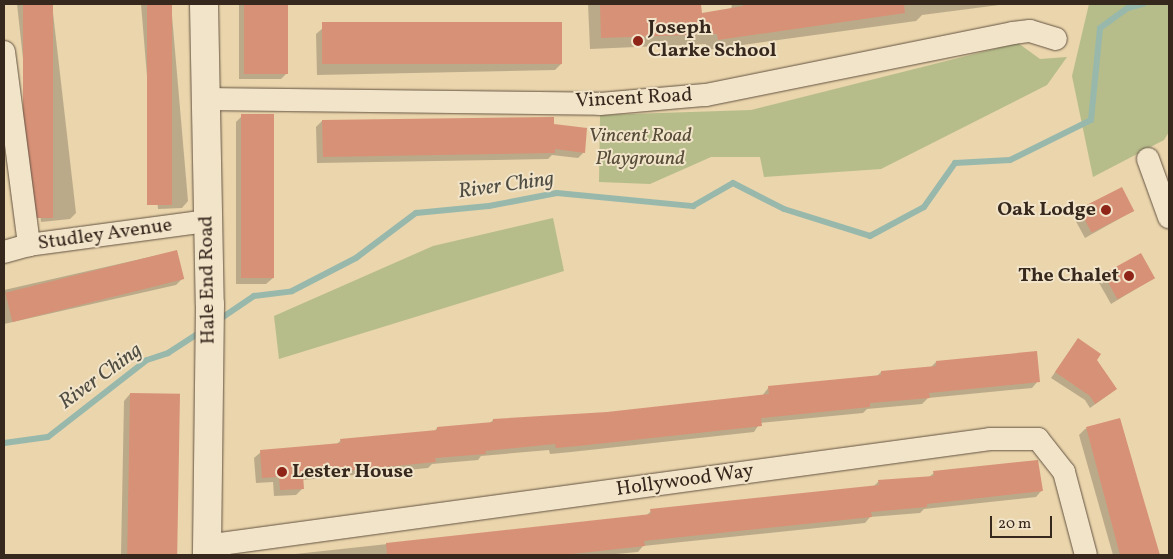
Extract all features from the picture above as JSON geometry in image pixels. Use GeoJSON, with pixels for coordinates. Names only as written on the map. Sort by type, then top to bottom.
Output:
{"type":"FeatureCollection","features":[{"type":"Feature","properties":{"kind":"street","name":"Hale End Road"},"geometry":{"type":"LineString","coordinates":[[204,4],[206,221],[210,304],[206,551]]}},
{"type":"Feature","properties":{"kind":"street","name":"Vincent Road"},"geometry":{"type":"LineString","coordinates":[[204,99],[600,104],[706,95],[1013,33],[1030,32],[1056,39]]}},
{"type":"Feature","properties":{"kind":"street"},"geometry":{"type":"LineString","coordinates":[[4,52],[29,245]]}},
{"type":"Feature","properties":{"kind":"street"},"geometry":{"type":"LineString","coordinates":[[1148,159],[1169,217]]}},
{"type":"Feature","properties":{"kind":"street","name":"Studley Avenue"},"geometry":{"type":"LineString","coordinates":[[4,252],[29,245],[206,221]]}},
{"type":"Feature","properties":{"kind":"street","name":"Hollywood Way"},"geometry":{"type":"LineString","coordinates":[[206,551],[980,440],[1038,439],[1064,472],[1086,555]]}},
{"type":"Feature","properties":{"kind":"green space"},"geometry":{"type":"Polygon","coordinates":[[[1089,4],[1169,4],[1169,132],[1164,140],[1093,177],[1072,76],[1089,4]]]}},
{"type":"Feature","properties":{"kind":"green space","name":"Vincent Road Playground"},"geometry":{"type":"Polygon","coordinates":[[[1018,43],[1040,59],[1067,57],[1047,85],[881,169],[764,177],[760,157],[711,157],[650,184],[599,182],[600,115],[751,110],[1018,43]]]}},
{"type":"Feature","properties":{"kind":"green space"},"geometry":{"type":"Polygon","coordinates":[[[553,218],[564,271],[279,359],[274,316],[433,246],[553,218]]]}},
{"type":"Feature","properties":{"kind":"building"},"geometry":{"type":"Polygon","coordinates":[[[23,4],[53,4],[53,218],[23,218],[23,4]]]}},
{"type":"Feature","properties":{"kind":"building"},"geometry":{"type":"Polygon","coordinates":[[[147,4],[172,4],[172,205],[147,205],[147,4]]]}},
{"type":"Feature","properties":{"kind":"building"},"geometry":{"type":"Polygon","coordinates":[[[244,4],[288,4],[288,74],[244,74],[244,4]]]}},
{"type":"Feature","properties":{"kind":"building"},"geometry":{"type":"Polygon","coordinates":[[[600,4],[701,4],[702,13],[743,6],[743,4],[904,4],[905,13],[718,40],[717,34],[601,38],[600,4]]]}},
{"type":"Feature","properties":{"kind":"building"},"geometry":{"type":"Polygon","coordinates":[[[322,22],[562,22],[562,64],[322,64],[322,22]]]}},
{"type":"Feature","properties":{"kind":"building"},"geometry":{"type":"Polygon","coordinates":[[[241,114],[274,114],[274,278],[241,278],[241,114]]]}},
{"type":"Feature","properties":{"kind":"building"},"geometry":{"type":"Polygon","coordinates":[[[554,117],[554,124],[587,128],[585,153],[555,149],[555,153],[323,157],[322,120],[554,117]]]}},
{"type":"Feature","properties":{"kind":"building","name":"Oak Lodge"},"geometry":{"type":"Polygon","coordinates":[[[1122,187],[1134,211],[1091,233],[1079,209],[1122,187]]]}},
{"type":"Feature","properties":{"kind":"building"},"geometry":{"type":"Polygon","coordinates":[[[177,250],[184,279],[13,322],[5,293],[177,250]]]}},
{"type":"Feature","properties":{"kind":"building","name":"The Chalet"},"geometry":{"type":"Polygon","coordinates":[[[1141,253],[1155,278],[1117,299],[1103,274],[1141,253]]]}},
{"type":"Feature","properties":{"kind":"building"},"geometry":{"type":"Polygon","coordinates":[[[1078,338],[1101,354],[1097,360],[1117,389],[1095,404],[1090,396],[1055,372],[1078,338]]]}},
{"type":"Feature","properties":{"kind":"building"},"geometry":{"type":"Polygon","coordinates":[[[1037,351],[1040,382],[929,393],[930,398],[870,403],[870,407],[761,418],[762,426],[556,448],[555,444],[485,451],[486,454],[435,458],[436,462],[303,475],[304,489],[280,490],[279,477],[262,478],[260,450],[341,443],[340,439],[437,430],[437,427],[493,422],[493,419],[607,412],[769,394],[768,386],[881,375],[881,371],[936,366],[936,361],[1037,351]]]}},
{"type":"Feature","properties":{"kind":"building"},"geometry":{"type":"Polygon","coordinates":[[[130,393],[180,394],[177,555],[127,555],[130,393]]]}},
{"type":"Feature","properties":{"kind":"building"},"geometry":{"type":"Polygon","coordinates":[[[1120,418],[1160,555],[1120,555],[1086,427],[1120,418]]]}},
{"type":"Feature","properties":{"kind":"building"},"geometry":{"type":"Polygon","coordinates":[[[1038,460],[1043,491],[927,504],[927,507],[871,512],[872,517],[644,541],[645,546],[563,555],[387,555],[386,543],[651,514],[650,509],[879,485],[878,480],[934,476],[933,471],[1038,460]]]}},
{"type":"Feature","properties":{"kind":"waterway","name":"River Ching"},"geometry":{"type":"LineString","coordinates":[[217,321],[254,296],[292,291],[356,258],[416,213],[489,206],[557,193],[693,206],[733,183],[784,209],[870,236],[924,207],[955,163],[1010,160],[1091,120],[1100,28],[1128,8],[1143,4]]}},
{"type":"Feature","properties":{"kind":"waterway","name":"River Ching"},"geometry":{"type":"LineString","coordinates":[[4,443],[48,437],[147,360],[168,353],[202,331]]}},
{"type":"Feature","properties":{"kind":"place","name":"Joseph Clarke School"},"geometry":{"type":"Point","coordinates":[638,41]}},
{"type":"Feature","properties":{"kind":"place","name":"Oak Lodge"},"geometry":{"type":"Point","coordinates":[1106,210]}},
{"type":"Feature","properties":{"kind":"place","name":"The Chalet"},"geometry":{"type":"Point","coordinates":[1129,276]}},
{"type":"Feature","properties":{"kind":"place","name":"Lester House"},"geometry":{"type":"Point","coordinates":[282,472]}}]}
